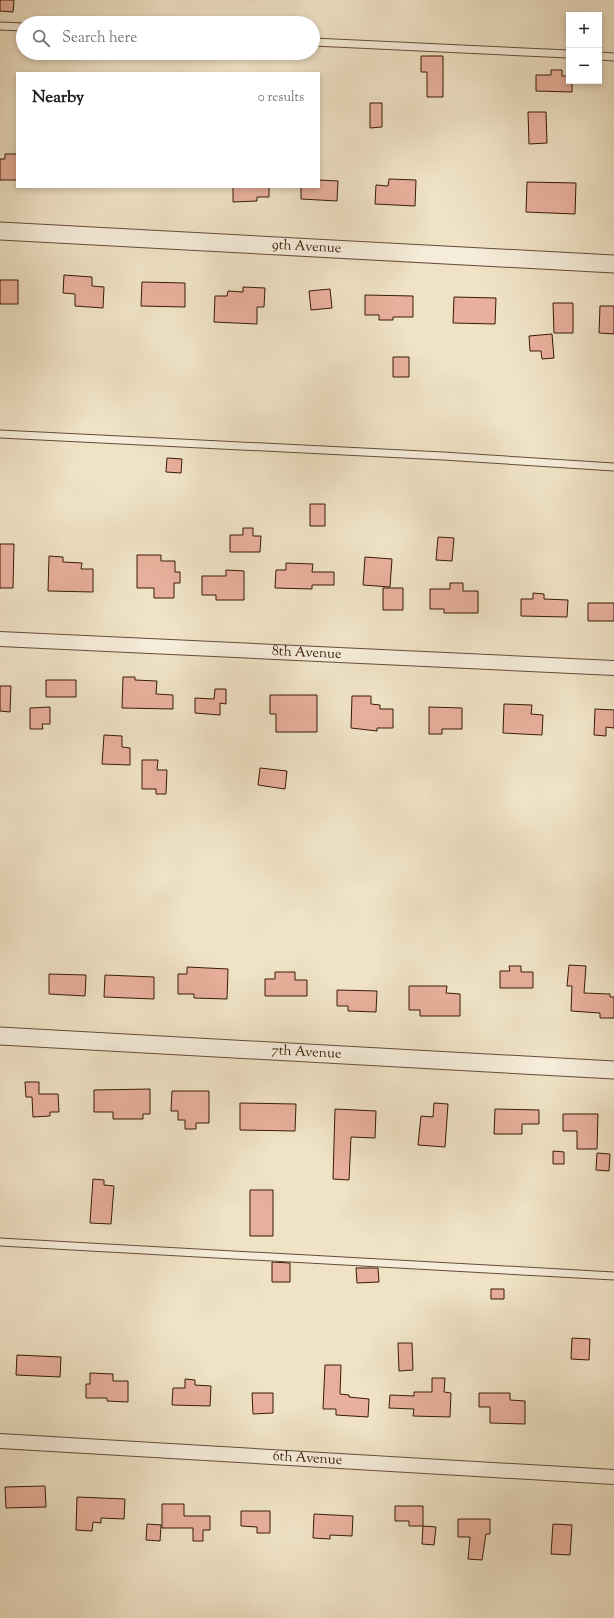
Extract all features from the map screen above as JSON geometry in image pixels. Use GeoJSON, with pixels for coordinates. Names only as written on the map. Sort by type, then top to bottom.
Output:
{"type":"FeatureCollection","features":[{"type":"Feature","properties":{"kind":"street","name":"9th Avenue"},"geometry":{"type":"LineString","coordinates":[[0,231],[614,264]]}},
{"type":"Feature","properties":{"kind":"street","name":"8th Avenue"},"geometry":{"type":"LineString","coordinates":[[0,639],[614,668]]}},
{"type":"Feature","properties":{"kind":"street","name":"7th Avenue"},"geometry":{"type":"LineString","coordinates":[[0,1036],[614,1070]]}},
{"type":"Feature","properties":{"kind":"street","name":"6th Avenue"},"geometry":{"type":"LineString","coordinates":[[0,1441],[614,1477]]}},
{"type":"Feature","properties":{"kind":"lane"},"geometry":{"type":"LineString","coordinates":[[0,26],[16,27]]}},
{"type":"Feature","properties":{"kind":"lane"},"geometry":{"type":"LineString","coordinates":[[320,42],[566,54]]}},
{"type":"Feature","properties":{"kind":"lane"},"geometry":{"type":"LineString","coordinates":[[602,56],[614,57]]}},
{"type":"Feature","properties":{"kind":"lane"},"geometry":{"type":"LineString","coordinates":[[0,434],[443,456],[614,467]]}},
{"type":"Feature","properties":{"kind":"lane"},"geometry":{"type":"LineString","coordinates":[[0,1242],[614,1276]]}},
{"type":"Feature","properties":{"kind":"building"},"geometry":{"type":"Polygon","coordinates":[[[0,0],[14,0],[13,12],[0,11],[0,0]]]}},
{"type":"Feature","properties":{"kind":"building"},"geometry":{"type":"Polygon","coordinates":[[[421,56],[443,56],[443,97],[427,97],[427,72],[421,72],[421,56]]]}},
{"type":"Feature","properties":{"kind":"building"},"geometry":{"type":"Polygon","coordinates":[[[551,70],[562,70],[562,76],[566,76],[566,84],[572,84],[572,92],[536,91],[536,75],[551,75],[551,70]]]}},
{"type":"Feature","properties":{"kind":"building"},"geometry":{"type":"Polygon","coordinates":[[[370,103],[382,103],[382,127],[370,128],[370,103]]]}},
{"type":"Feature","properties":{"kind":"building"},"geometry":{"type":"Polygon","coordinates":[[[528,112],[546,112],[547,143],[529,144],[528,112]]]}},
{"type":"Feature","properties":{"kind":"building"},"geometry":{"type":"Polygon","coordinates":[[[5,154],[16,154],[16,180],[0,180],[0,159],[5,159],[5,154]]]}},
{"type":"Feature","properties":{"kind":"building"},"geometry":{"type":"Polygon","coordinates":[[[389,179],[416,180],[415,206],[375,204],[376,185],[388,186],[389,179]]]}},
{"type":"Feature","properties":{"kind":"building"},"geometry":{"type":"Polygon","coordinates":[[[320,180],[338,181],[337,201],[301,199],[301,188],[320,188],[320,180]]]}},
{"type":"Feature","properties":{"kind":"building"},"geometry":{"type":"Polygon","coordinates":[[[527,182],[576,183],[575,214],[526,212],[527,182]]]}},
{"type":"Feature","properties":{"kind":"building"},"geometry":{"type":"Polygon","coordinates":[[[233,188],[269,188],[269,197],[257,197],[257,201],[233,202],[233,188]]]}},
{"type":"Feature","properties":{"kind":"building"},"geometry":{"type":"Polygon","coordinates":[[[64,275],[92,277],[92,286],[104,287],[103,308],[75,306],[75,294],[63,293],[64,275]]]}},
{"type":"Feature","properties":{"kind":"building"},"geometry":{"type":"Polygon","coordinates":[[[0,280],[18,280],[18,304],[0,304],[0,280]]]}},
{"type":"Feature","properties":{"kind":"building"},"geometry":{"type":"Polygon","coordinates":[[[142,282],[185,283],[185,307],[141,306],[142,282]]]}},
{"type":"Feature","properties":{"kind":"building"},"geometry":{"type":"Polygon","coordinates":[[[243,287],[265,288],[264,307],[257,307],[257,324],[214,322],[215,296],[227,296],[228,291],[243,292],[243,287]]]}},
{"type":"Feature","properties":{"kind":"building"},"geometry":{"type":"Polygon","coordinates":[[[330,289],[332,308],[311,310],[309,291],[330,289]]]}},
{"type":"Feature","properties":{"kind":"building"},"geometry":{"type":"Polygon","coordinates":[[[365,295],[413,296],[413,317],[393,317],[393,320],[379,320],[379,315],[365,315],[365,295]]]}},
{"type":"Feature","properties":{"kind":"building"},"geometry":{"type":"Polygon","coordinates":[[[454,297],[496,298],[495,324],[453,323],[454,297]]]}},
{"type":"Feature","properties":{"kind":"building"},"geometry":{"type":"Polygon","coordinates":[[[553,303],[573,303],[573,333],[554,333],[553,303]]]}},
{"type":"Feature","properties":{"kind":"building"},"geometry":{"type":"Polygon","coordinates":[[[600,306],[614,306],[614,334],[599,333],[600,306]]]}},
{"type":"Feature","properties":{"kind":"building"},"geometry":{"type":"Polygon","coordinates":[[[552,334],[554,358],[542,359],[541,351],[530,351],[529,336],[552,334]]]}},
{"type":"Feature","properties":{"kind":"building"},"geometry":{"type":"Polygon","coordinates":[[[393,357],[409,357],[409,377],[393,377],[393,357]]]}},
{"type":"Feature","properties":{"kind":"building"},"geometry":{"type":"Polygon","coordinates":[[[167,458],[182,459],[181,473],[166,472],[167,458]]]}},
{"type":"Feature","properties":{"kind":"building"},"geometry":{"type":"Polygon","coordinates":[[[310,504],[325,504],[325,526],[310,526],[310,504]]]}},
{"type":"Feature","properties":{"kind":"building"},"geometry":{"type":"Polygon","coordinates":[[[243,528],[253,528],[253,536],[261,536],[260,552],[230,552],[230,535],[243,535],[243,528]]]}},
{"type":"Feature","properties":{"kind":"building"},"geometry":{"type":"Polygon","coordinates":[[[438,537],[454,538],[452,561],[436,560],[438,537]]]}},
{"type":"Feature","properties":{"kind":"building"},"geometry":{"type":"Polygon","coordinates":[[[0,544],[14,544],[13,588],[0,588],[0,544]]]}},
{"type":"Feature","properties":{"kind":"building"},"geometry":{"type":"Polygon","coordinates":[[[137,555],[161,555],[161,561],[175,561],[175,572],[180,572],[180,583],[174,583],[174,598],[154,598],[154,588],[137,588],[137,555]]]}},
{"type":"Feature","properties":{"kind":"building"},"geometry":{"type":"Polygon","coordinates":[[[49,556],[63,557],[63,562],[82,563],[81,569],[93,569],[93,592],[48,591],[49,556]]]}},
{"type":"Feature","properties":{"kind":"building"},"geometry":{"type":"Polygon","coordinates":[[[365,557],[392,559],[390,587],[363,585],[365,557]]]}},
{"type":"Feature","properties":{"kind":"building"},"geometry":{"type":"Polygon","coordinates":[[[286,563],[313,564],[312,572],[334,572],[334,585],[312,585],[312,589],[275,588],[276,570],[286,570],[286,563]]]}},
{"type":"Feature","properties":{"kind":"building"},"geometry":{"type":"Polygon","coordinates":[[[226,570],[244,571],[244,600],[216,600],[216,595],[202,595],[202,576],[226,576],[226,570]]]}},
{"type":"Feature","properties":{"kind":"building"},"geometry":{"type":"Polygon","coordinates":[[[450,583],[463,583],[463,591],[478,591],[478,613],[444,613],[444,609],[430,609],[430,589],[450,589],[450,583]]]}},
{"type":"Feature","properties":{"kind":"building"},"geometry":{"type":"Polygon","coordinates":[[[383,588],[403,588],[403,610],[383,610],[383,588]]]}},
{"type":"Feature","properties":{"kind":"building"},"geometry":{"type":"Polygon","coordinates":[[[533,593],[544,594],[544,599],[568,600],[567,617],[521,616],[521,599],[533,599],[533,593]]]}},
{"type":"Feature","properties":{"kind":"building"},"geometry":{"type":"Polygon","coordinates":[[[588,603],[614,603],[614,621],[588,621],[588,603]]]}},
{"type":"Feature","properties":{"kind":"building"},"geometry":{"type":"Polygon","coordinates":[[[123,677],[135,677],[135,680],[157,681],[156,694],[173,695],[173,709],[122,708],[123,677]]]}},
{"type":"Feature","properties":{"kind":"building"},"geometry":{"type":"Polygon","coordinates":[[[46,680],[76,680],[76,697],[46,697],[46,680]]]}},
{"type":"Feature","properties":{"kind":"building"},"geometry":{"type":"Polygon","coordinates":[[[0,686],[11,686],[10,712],[0,711],[0,686]]]}},
{"type":"Feature","properties":{"kind":"building"},"geometry":{"type":"Polygon","coordinates":[[[215,689],[226,689],[226,704],[220,703],[220,715],[195,713],[195,698],[214,699],[215,689]]]}},
{"type":"Feature","properties":{"kind":"building"},"geometry":{"type":"Polygon","coordinates":[[[270,695],[317,695],[317,732],[276,732],[276,714],[270,714],[270,695]]]}},
{"type":"Feature","properties":{"kind":"building"},"geometry":{"type":"Polygon","coordinates":[[[352,696],[371,696],[371,704],[380,705],[380,709],[393,709],[393,728],[377,728],[377,731],[351,728],[352,696]]]}},
{"type":"Feature","properties":{"kind":"building"},"geometry":{"type":"Polygon","coordinates":[[[504,704],[532,705],[531,714],[543,715],[542,735],[503,733],[504,704]]]}},
{"type":"Feature","properties":{"kind":"building"},"geometry":{"type":"Polygon","coordinates":[[[50,707],[50,724],[42,724],[43,729],[30,729],[30,708],[50,707]]]}},
{"type":"Feature","properties":{"kind":"building"},"geometry":{"type":"Polygon","coordinates":[[[429,707],[462,708],[462,729],[442,729],[442,734],[429,734],[429,707]]]}},
{"type":"Feature","properties":{"kind":"building"},"geometry":{"type":"Polygon","coordinates":[[[595,709],[614,710],[614,728],[606,727],[606,736],[594,735],[595,709]]]}},
{"type":"Feature","properties":{"kind":"building"},"geometry":{"type":"Polygon","coordinates":[[[104,735],[122,736],[122,747],[130,748],[130,765],[102,764],[104,735]]]}},
{"type":"Feature","properties":{"kind":"building"},"geometry":{"type":"Polygon","coordinates":[[[142,760],[158,760],[157,770],[167,770],[166,794],[156,794],[156,789],[142,789],[142,760]]]}},
{"type":"Feature","properties":{"kind":"building"},"geometry":{"type":"Polygon","coordinates":[[[260,768],[287,771],[285,789],[258,785],[260,768]]]}},
{"type":"Feature","properties":{"kind":"building"},"geometry":{"type":"Polygon","coordinates":[[[569,965],[586,966],[584,993],[610,994],[610,997],[614,997],[614,1018],[600,1018],[600,1013],[571,1011],[572,986],[567,986],[569,965]]]}},
{"type":"Feature","properties":{"kind":"building"},"geometry":{"type":"Polygon","coordinates":[[[509,966],[521,966],[521,972],[533,972],[533,988],[500,988],[500,971],[510,971],[509,966]]]}},
{"type":"Feature","properties":{"kind":"building"},"geometry":{"type":"Polygon","coordinates":[[[187,967],[228,969],[227,999],[194,998],[194,994],[178,994],[178,974],[187,974],[187,967]]]}},
{"type":"Feature","properties":{"kind":"building"},"geometry":{"type":"Polygon","coordinates":[[[275,972],[295,972],[295,980],[307,980],[307,996],[265,996],[265,979],[275,979],[275,972]]]}},
{"type":"Feature","properties":{"kind":"building"},"geometry":{"type":"Polygon","coordinates":[[[49,974],[86,975],[85,996],[49,994],[49,974]]]}},
{"type":"Feature","properties":{"kind":"building"},"geometry":{"type":"Polygon","coordinates":[[[105,975],[154,977],[154,999],[104,997],[105,975]]]}},
{"type":"Feature","properties":{"kind":"building"},"geometry":{"type":"Polygon","coordinates":[[[409,986],[447,986],[446,993],[460,994],[460,1016],[420,1016],[420,1010],[409,1010],[409,986]]]}},
{"type":"Feature","properties":{"kind":"building"},"geometry":{"type":"Polygon","coordinates":[[[337,990],[377,991],[376,1012],[348,1011],[348,1006],[337,1006],[337,990]]]}},
{"type":"Feature","properties":{"kind":"building"},"geometry":{"type":"Polygon","coordinates":[[[25,1082],[39,1082],[39,1094],[58,1094],[59,1112],[50,1112],[50,1116],[33,1117],[32,1097],[26,1097],[25,1082]]]}},
{"type":"Feature","properties":{"kind":"building"},"geometry":{"type":"Polygon","coordinates":[[[150,1089],[150,1114],[143,1114],[143,1119],[113,1119],[113,1112],[94,1112],[94,1090],[150,1089]]]}},
{"type":"Feature","properties":{"kind":"building"},"geometry":{"type":"Polygon","coordinates":[[[172,1091],[209,1091],[209,1123],[196,1123],[196,1129],[185,1129],[185,1120],[178,1120],[178,1111],[171,1111],[172,1091]]]}},
{"type":"Feature","properties":{"kind":"building"},"geometry":{"type":"Polygon","coordinates":[[[240,1103],[296,1104],[295,1131],[240,1130],[240,1103]]]}},
{"type":"Feature","properties":{"kind":"building"},"geometry":{"type":"Polygon","coordinates":[[[434,1103],[448,1104],[445,1147],[418,1145],[421,1116],[433,1117],[434,1103]]]}},
{"type":"Feature","properties":{"kind":"building"},"geometry":{"type":"Polygon","coordinates":[[[335,1109],[376,1111],[375,1138],[351,1137],[349,1180],[333,1179],[335,1109]]]}},
{"type":"Feature","properties":{"kind":"building"},"geometry":{"type":"Polygon","coordinates":[[[495,1109],[539,1110],[539,1124],[522,1124],[522,1134],[494,1134],[495,1109]]]}},
{"type":"Feature","properties":{"kind":"building"},"geometry":{"type":"Polygon","coordinates":[[[563,1114],[598,1114],[597,1149],[577,1149],[577,1131],[563,1131],[563,1114]]]}},
{"type":"Feature","properties":{"kind":"building"},"geometry":{"type":"Polygon","coordinates":[[[553,1151],[564,1152],[564,1164],[553,1164],[553,1151]]]}},
{"type":"Feature","properties":{"kind":"building"},"geometry":{"type":"Polygon","coordinates":[[[597,1153],[610,1154],[609,1171],[596,1170],[597,1153]]]}},
{"type":"Feature","properties":{"kind":"building"},"geometry":{"type":"Polygon","coordinates":[[[93,1179],[104,1180],[104,1185],[114,1186],[111,1224],[90,1223],[93,1179]]]}},
{"type":"Feature","properties":{"kind":"building"},"geometry":{"type":"Polygon","coordinates":[[[250,1190],[273,1190],[273,1236],[250,1236],[250,1190]]]}},
{"type":"Feature","properties":{"kind":"building"},"geometry":{"type":"Polygon","coordinates":[[[272,1262],[290,1263],[290,1282],[272,1282],[272,1262]]]}},
{"type":"Feature","properties":{"kind":"building"},"geometry":{"type":"Polygon","coordinates":[[[356,1268],[378,1268],[379,1282],[357,1283],[356,1268]]]}},
{"type":"Feature","properties":{"kind":"building"},"geometry":{"type":"Polygon","coordinates":[[[491,1289],[504,1289],[504,1299],[491,1299],[491,1289]]]}},
{"type":"Feature","properties":{"kind":"building"},"geometry":{"type":"Polygon","coordinates":[[[572,1338],[590,1339],[589,1360],[571,1359],[572,1338]]]}},
{"type":"Feature","properties":{"kind":"building"},"geometry":{"type":"Polygon","coordinates":[[[398,1343],[412,1343],[413,1370],[399,1371],[398,1343]]]}},
{"type":"Feature","properties":{"kind":"building"},"geometry":{"type":"Polygon","coordinates":[[[17,1355],[61,1357],[60,1377],[16,1375],[17,1355]]]}},
{"type":"Feature","properties":{"kind":"building"},"geometry":{"type":"Polygon","coordinates":[[[325,1365],[341,1365],[340,1394],[349,1395],[349,1397],[369,1399],[368,1417],[336,1415],[336,1409],[323,1409],[325,1365]]]}},
{"type":"Feature","properties":{"kind":"building"},"geometry":{"type":"Polygon","coordinates":[[[90,1373],[113,1374],[113,1381],[128,1381],[128,1402],[107,1401],[107,1398],[86,1398],[86,1384],[90,1384],[90,1373]]]}},
{"type":"Feature","properties":{"kind":"building"},"geometry":{"type":"Polygon","coordinates":[[[432,1378],[445,1378],[444,1392],[451,1393],[450,1417],[413,1416],[414,1409],[389,1408],[390,1395],[414,1396],[414,1392],[432,1392],[432,1378]]]}},
{"type":"Feature","properties":{"kind":"building"},"geometry":{"type":"Polygon","coordinates":[[[185,1379],[195,1380],[195,1385],[211,1386],[210,1406],[172,1405],[173,1388],[185,1388],[185,1379]]]}},
{"type":"Feature","properties":{"kind":"building"},"geometry":{"type":"Polygon","coordinates":[[[252,1393],[273,1393],[273,1413],[253,1414],[252,1393]]]}},
{"type":"Feature","properties":{"kind":"building"},"geometry":{"type":"Polygon","coordinates":[[[479,1393],[510,1393],[510,1400],[525,1401],[525,1424],[490,1423],[490,1407],[479,1407],[479,1393]]]}},
{"type":"Feature","properties":{"kind":"building"},"geometry":{"type":"Polygon","coordinates":[[[45,1486],[46,1507],[6,1508],[5,1487],[45,1486]]]}},
{"type":"Feature","properties":{"kind":"building"},"geometry":{"type":"Polygon","coordinates":[[[77,1497],[125,1499],[124,1519],[101,1518],[101,1523],[93,1522],[92,1531],[76,1530],[77,1497]]]}},
{"type":"Feature","properties":{"kind":"building"},"geometry":{"type":"Polygon","coordinates":[[[162,1504],[184,1504],[184,1516],[210,1516],[210,1530],[203,1530],[203,1541],[193,1541],[193,1528],[162,1528],[162,1504]]]}},
{"type":"Feature","properties":{"kind":"building"},"geometry":{"type":"Polygon","coordinates":[[[395,1506],[423,1506],[423,1526],[409,1526],[409,1521],[395,1521],[395,1506]]]}},
{"type":"Feature","properties":{"kind":"building"},"geometry":{"type":"Polygon","coordinates":[[[241,1511],[270,1511],[270,1533],[257,1533],[257,1527],[241,1526],[241,1511]]]}},
{"type":"Feature","properties":{"kind":"building"},"geometry":{"type":"Polygon","coordinates":[[[314,1514],[353,1516],[352,1536],[330,1535],[330,1539],[313,1538],[314,1514]]]}},
{"type":"Feature","properties":{"kind":"building"},"geometry":{"type":"Polygon","coordinates":[[[458,1519],[490,1519],[490,1534],[486,1534],[482,1560],[468,1559],[470,1537],[458,1537],[458,1519]]]}},
{"type":"Feature","properties":{"kind":"building"},"geometry":{"type":"Polygon","coordinates":[[[147,1524],[161,1525],[160,1541],[146,1540],[147,1524]]]}},
{"type":"Feature","properties":{"kind":"building"},"geometry":{"type":"Polygon","coordinates":[[[553,1524],[572,1525],[570,1555],[551,1554],[553,1524]]]}},
{"type":"Feature","properties":{"kind":"building"},"geometry":{"type":"Polygon","coordinates":[[[423,1526],[436,1527],[434,1545],[422,1544],[423,1526]]]}}]}
